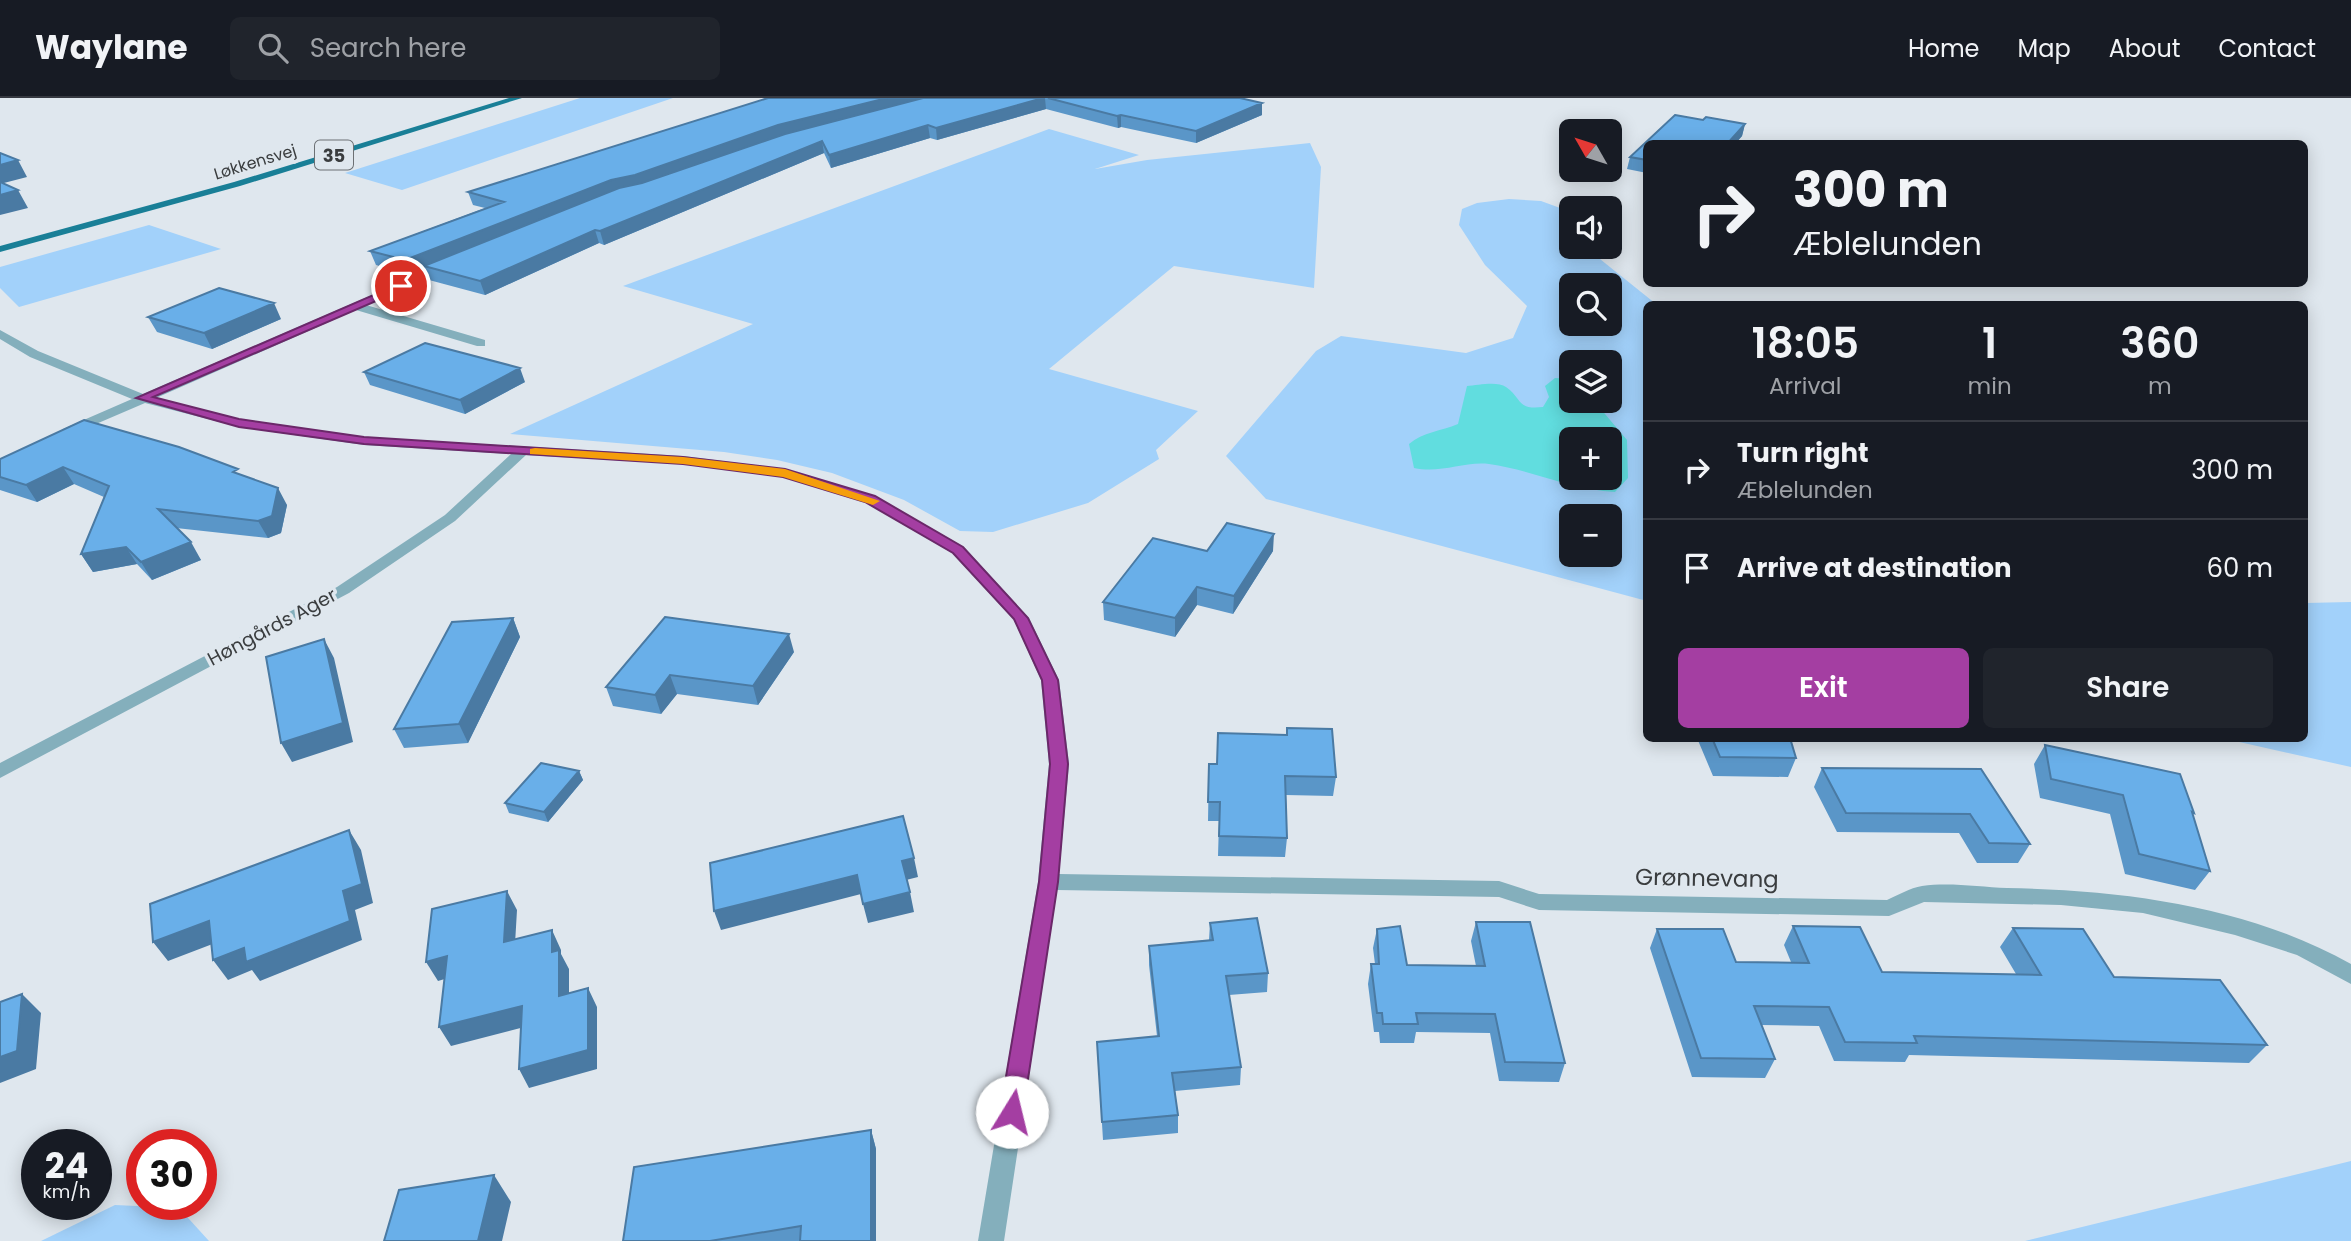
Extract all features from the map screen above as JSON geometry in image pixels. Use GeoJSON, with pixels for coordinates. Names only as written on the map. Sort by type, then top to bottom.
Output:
{"type":"FeatureCollection","features":[{"type":"Feature","properties":{"kind":"main road","name":"Løkkensvej"},"geometry":{"type":"LineString","coordinates":[[0,249],[237,184],[518,98]]}},
{"type":"Feature","properties":{"kind":"street"},"geometry":{"type":"LineString","coordinates":[[49,440],[453,263]]}},
{"type":"Feature","properties":{"kind":"street"},"geometry":{"type":"LineString","coordinates":[[356,306],[481,342]]}},
{"type":"Feature","properties":{"kind":"street"},"geometry":{"type":"LineString","coordinates":[[0,334],[34,354],[142,398],[239,423],[352,439],[683,460],[785,473],[870,499],[958,550],[1021,618],[1050,680],[1059,764],[1048,882],[991,1241]]}},
{"type":"Feature","properties":{"kind":"street","name":"Høngårds Ager"},"geometry":{"type":"LineString","coordinates":[[0,771],[343,590],[450,518],[522,451]]}},
{"type":"Feature","properties":{"kind":"street","name":"Grønnevang"},"geometry":{"type":"LineString","coordinates":[[1048,882],[1499,889],[1539,902],[1875,908],[1889,908],[1922,894],[2061,897],[2143,905],[2235,926],[2305,949],[2351,975]]}},
{"type":"Feature","properties":{"kind":"shaded area"},"geometry":{"type":"Polygon","coordinates":[[[580,98],[673,98],[402,190],[345,173],[580,98]]]}},
{"type":"Feature","properties":{"kind":"shaded area"},"geometry":{"type":"Polygon","coordinates":[[[1049,129],[1139,155],[1095,169],[1147,160],[1310,143],[1321,167],[1314,288],[1174,266],[1049,369],[1198,411],[1156,450],[1159,459],[1088,503],[993,532],[960,531],[904,500],[832,473],[777,460],[724,452],[510,434],[753,324],[623,286],[1049,129]]]}},
{"type":"Feature","properties":{"kind":"shaded area"},"geometry":{"type":"Polygon","coordinates":[[[1509,199],[1541,201],[1559,208],[1559,259],[1600,259],[1617,273],[1559,273],[1559,336],[1622,336],[1622,277],[1652,301],[1643,301],[1643,600],[1266,499],[1226,456],[1316,351],[1341,336],[1466,353],[1513,338],[1527,306],[1485,265],[1459,225],[1462,209],[1477,203],[1509,199]]]}},
{"type":"Feature","properties":{"kind":"shaded area"},"geometry":{"type":"Polygon","coordinates":[[[149,225],[221,249],[19,307],[0,288],[0,267],[149,225]]]}},
{"type":"Feature","properties":{"kind":"shaded area"},"geometry":{"type":"Polygon","coordinates":[[[1555,378],[1559,378],[1559,413],[1604,413],[1616,427],[1559,427],[1559,481],[1489,464],[1414,468],[1409,444],[1426,434],[1458,424],[1467,386],[1502,385],[1528,407],[1543,407],[1549,397],[1545,386],[1555,378]]]}},
{"type":"Feature","properties":{"kind":"shaded area"},"geometry":{"type":"Polygon","coordinates":[[[1622,434],[1627,440],[1628,478],[1622,484],[1622,434]]]}},
{"type":"Feature","properties":{"kind":"shaded area"},"geometry":{"type":"Polygon","coordinates":[[[2351,602],[2351,767],[2239,742],[2308,742],[2308,603],[2351,602]]]}},
{"type":"Feature","properties":{"kind":"shaded area"},"geometry":{"type":"Polygon","coordinates":[[[2351,1161],[2351,1241],[2025,1241],[2351,1161]]]}},
{"type":"Feature","properties":{"kind":"shaded area"},"geometry":{"type":"Polygon","coordinates":[[[112,1206],[126,1206],[126,1220],[190,1220],[209,1241],[41,1241],[84,1220],[112,1220],[112,1206]]]}},
{"type":"Feature","properties":{"kind":"building"},"geometry":{"type":"Polygon","coordinates":[[[768,98],[887,98],[778,125],[635,175],[611,180],[405,260],[370,251],[504,202],[468,192],[768,98]]]}},
{"type":"Feature","properties":{"kind":"building"},"geometry":{"type":"Polygon","coordinates":[[[923,98],[1043,98],[936,128],[928,125],[829,155],[822,141],[600,231],[595,230],[480,281],[424,266],[619,188],[642,183],[785,134],[923,98]]]}},
{"type":"Feature","properties":{"kind":"building"},"geometry":{"type":"Polygon","coordinates":[[[1048,98],[1240,98],[1262,103],[1196,131],[1117,116],[1048,98]]]}},
{"type":"Feature","properties":{"kind":"building"},"geometry":{"type":"Polygon","coordinates":[[[1675,115],[1745,124],[1731,140],[1648,140],[1675,115]]]}},
{"type":"Feature","properties":{"kind":"building"},"geometry":{"type":"Polygon","coordinates":[[[1643,145],[1643,159],[1630,157],[1643,145]]]}},
{"type":"Feature","properties":{"kind":"building"},"geometry":{"type":"Polygon","coordinates":[[[0,153],[18,160],[0,165],[0,153]]]}},
{"type":"Feature","properties":{"kind":"building"},"geometry":{"type":"Polygon","coordinates":[[[0,182],[18,190],[0,195],[0,182]]]}},
{"type":"Feature","properties":{"kind":"building"},"geometry":{"type":"Polygon","coordinates":[[[219,288],[274,303],[204,333],[148,317],[219,288]]]}},
{"type":"Feature","properties":{"kind":"building"},"geometry":{"type":"Polygon","coordinates":[[[425,343],[520,368],[460,400],[364,372],[425,343]]]}},
{"type":"Feature","properties":{"kind":"building"},"geometry":{"type":"Polygon","coordinates":[[[84,420],[179,447],[238,469],[233,472],[278,488],[272,516],[258,521],[158,509],[191,542],[141,562],[126,547],[81,554],[109,486],[63,467],[26,485],[0,477],[0,459],[84,420]]]}},
{"type":"Feature","properties":{"kind":"building"},"geometry":{"type":"Polygon","coordinates":[[[1227,523],[1274,534],[1234,596],[1197,587],[1175,618],[1103,602],[1153,538],[1207,551],[1227,523]]]}},
{"type":"Feature","properties":{"kind":"building"},"geometry":{"type":"Polygon","coordinates":[[[665,617],[789,634],[753,686],[670,675],[655,695],[606,687],[665,617]]]}},
{"type":"Feature","properties":{"kind":"building"},"geometry":{"type":"Polygon","coordinates":[[[513,618],[459,724],[394,729],[452,622],[513,618]]]}},
{"type":"Feature","properties":{"kind":"building"},"geometry":{"type":"Polygon","coordinates":[[[324,639],[343,723],[281,743],[266,657],[324,639]]]}},
{"type":"Feature","properties":{"kind":"building"},"geometry":{"type":"Polygon","coordinates":[[[1287,728],[1332,729],[1336,777],[1285,776],[1287,838],[1219,836],[1220,802],[1208,802],[1209,764],[1217,764],[1218,733],[1287,735],[1287,728]]]}},
{"type":"Feature","properties":{"kind":"building"},"geometry":{"type":"Polygon","coordinates":[[[1714,742],[1791,742],[1796,758],[1720,757],[1714,742]]]}},
{"type":"Feature","properties":{"kind":"building"},"geometry":{"type":"Polygon","coordinates":[[[2045,745],[2180,774],[2210,871],[2139,854],[2123,795],[2051,779],[2045,745]]]}},
{"type":"Feature","properties":{"kind":"building"},"geometry":{"type":"Polygon","coordinates":[[[541,763],[579,771],[544,812],[505,803],[541,763]]]}},
{"type":"Feature","properties":{"kind":"building"},"geometry":{"type":"Polygon","coordinates":[[[1822,768],[1981,769],[2030,844],[1989,843],[1970,814],[1846,813],[1822,768]]]}},
{"type":"Feature","properties":{"kind":"building"},"geometry":{"type":"Polygon","coordinates":[[[903,816],[914,858],[902,861],[910,892],[863,904],[857,875],[714,911],[710,863],[903,816]]]}},
{"type":"Feature","properties":{"kind":"building"},"geometry":{"type":"Polygon","coordinates":[[[349,830],[362,884],[343,891],[350,921],[246,962],[244,948],[213,960],[209,921],[153,942],[150,904],[349,830]]]}},
{"type":"Feature","properties":{"kind":"building"},"geometry":{"type":"Polygon","coordinates":[[[507,891],[504,942],[552,930],[552,952],[559,950],[559,996],[588,988],[588,1050],[519,1069],[522,1006],[439,1027],[447,956],[426,962],[432,909],[507,891]]]}},
{"type":"Feature","properties":{"kind":"building"},"geometry":{"type":"Polygon","coordinates":[[[1257,918],[1268,973],[1226,976],[1241,1067],[1172,1073],[1178,1115],[1102,1122],[1097,1042],[1159,1036],[1149,946],[1213,940],[1210,923],[1257,918]]]}},
{"type":"Feature","properties":{"kind":"building"},"geometry":{"type":"Polygon","coordinates":[[[1476,922],[1530,922],[1565,1063],[1505,1062],[1495,1014],[1416,1013],[1418,1024],[1383,1024],[1382,1013],[1377,1013],[1371,964],[1379,964],[1377,929],[1400,926],[1407,965],[1485,966],[1476,922]]]}},
{"type":"Feature","properties":{"kind":"building"},"geometry":{"type":"Polygon","coordinates":[[[1793,926],[1860,927],[1882,972],[2041,975],[2013,928],[2083,929],[2114,977],[2220,980],[2267,1045],[1914,1036],[1917,1043],[1845,1042],[1829,1007],[1754,1006],[1775,1059],[1701,1058],[1657,929],[1723,929],[1736,962],[1809,963],[1793,926]]]}},
{"type":"Feature","properties":{"kind":"building"},"geometry":{"type":"Polygon","coordinates":[[[22,994],[17,1051],[0,1057],[0,1002],[22,994]]]}},
{"type":"Feature","properties":{"kind":"building"},"geometry":{"type":"Polygon","coordinates":[[[871,1130],[871,1241],[800,1241],[801,1226],[710,1241],[623,1241],[634,1167],[871,1130]]]}},
{"type":"Feature","properties":{"kind":"building"},"geometry":{"type":"Polygon","coordinates":[[[494,1175],[478,1241],[384,1241],[399,1190],[494,1175]]]}},
{"type":"Feature","properties":{"kind":"slow traffic"},"geometry":{"type":"LineString","coordinates":[[535,452],[683,460],[785,473],[873,501]]}},
{"type":"Feature","properties":{"kind":"route"},"geometry":{"type":"LineString","coordinates":[[401,286],[142,398],[239,423],[364,441],[683,460],[785,473],[870,499],[958,550],[1021,618],[1050,680],[1059,764],[1048,882],[1012,1112]]}}]}
